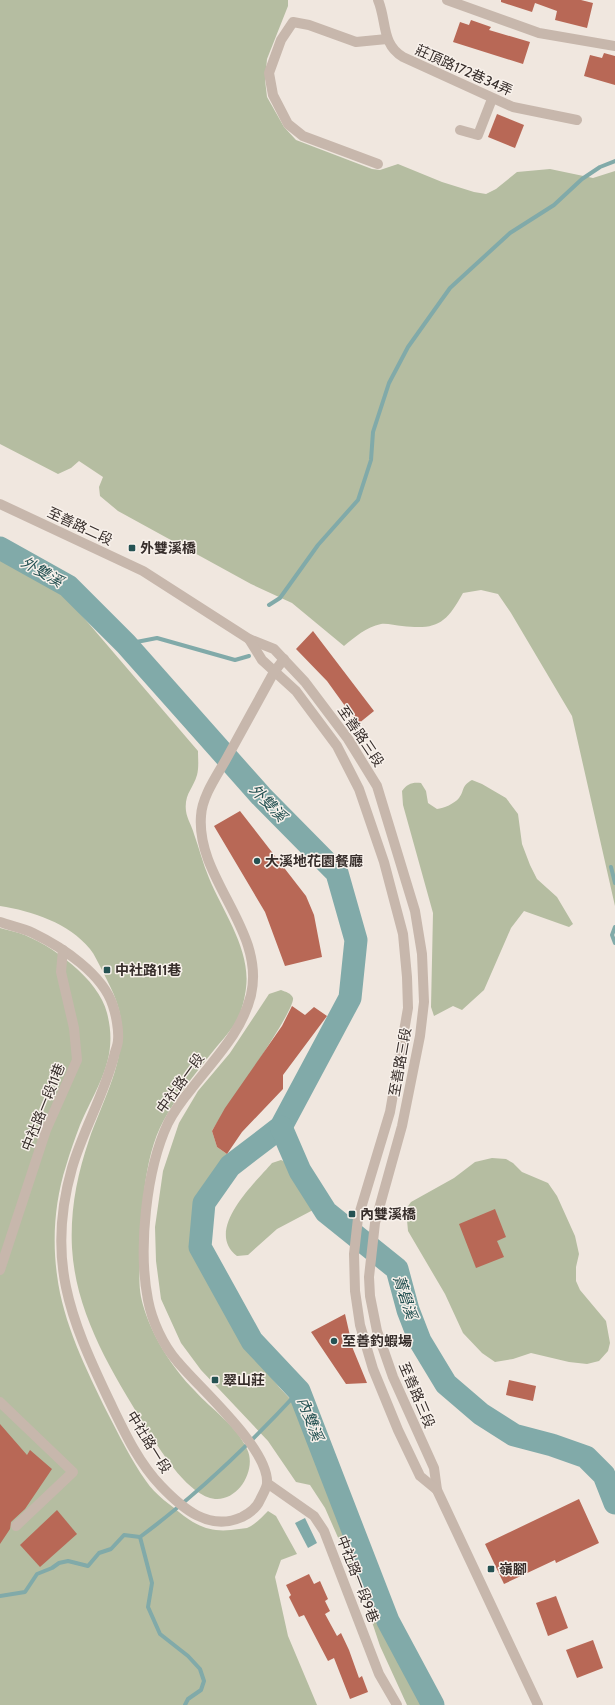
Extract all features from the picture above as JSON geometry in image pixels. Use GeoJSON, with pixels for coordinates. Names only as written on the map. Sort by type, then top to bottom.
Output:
{"type":"FeatureCollection","features":[{"type":"Feature","properties":{"kind":"street","name":"莊頂路172巷34弄"},"geometry":{"type":"LineString","coordinates":[[378,0],[383,12],[387,39],[393,52],[492,99],[513,107],[577,120]]}},
{"type":"Feature","properties":{"kind":"street"},"geometry":{"type":"LineString","coordinates":[[447,0],[539,33],[615,46]]}},
{"type":"Feature","properties":{"kind":"street"},"geometry":{"type":"LineString","coordinates":[[378,164],[302,136],[288,124],[273,95],[269,73],[281,40],[293,22],[308,25],[356,42],[387,39]]}},
{"type":"Feature","properties":{"kind":"street"},"geometry":{"type":"LineString","coordinates":[[460,130],[478,135],[492,99]]}},
{"type":"Feature","properties":{"kind":"street","name":"至善路二段"},"geometry":{"type":"LineString","coordinates":[[0,504],[143,571],[249,640],[274,649],[284,659]]}},
{"type":"Feature","properties":{"kind":"street","name":"至善路二段"},"geometry":{"type":"LineString","coordinates":[[249,640],[262,660],[274,672]]}},
{"type":"Feature","properties":{"kind":"street"},"geometry":{"type":"LineString","coordinates":[[274,672],[284,659]]}},
{"type":"Feature","properties":{"kind":"street","name":"至善路三段"},"geometry":{"type":"LineString","coordinates":[[284,659],[305,682],[344,732],[377,786],[415,911],[422,954],[424,1002],[420,1036],[402,1126],[375,1223],[371,1256],[370,1296],[377,1331],[393,1377],[434,1468],[437,1490],[538,1705]]}},
{"type":"Feature","properties":{"kind":"street","name":"至善路三段"},"geometry":{"type":"LineString","coordinates":[[274,672],[296,690],[337,746],[359,789],[384,862],[403,934],[408,1008],[398,1075],[380,1149],[358,1218],[354,1254],[355,1291],[360,1325],[373,1369],[398,1430],[420,1476],[437,1490]]}},
{"type":"Feature","properties":{"kind":"street","name":"中社路一段"},"geometry":{"type":"LineString","coordinates":[[0,922],[31,932],[63,950],[90,969],[112,1002],[118,1039],[109,1078],[73,1164],[63,1202],[61,1243],[62,1275],[77,1332],[126,1436],[150,1474],[181,1507],[204,1519],[224,1522],[244,1516],[258,1505],[267,1483],[262,1462],[248,1439],[173,1357],[151,1316],[146,1286],[145,1248],[148,1197],[156,1154],[169,1120],[190,1090],[231,1040],[241,1022],[252,989],[252,962],[243,931],[210,863],[203,840],[201,815],[208,792],[274,672]]}},
{"type":"Feature","properties":{"kind":"street","name":"中社路一段11巷"},"geometry":{"type":"LineString","coordinates":[[0,1270],[46,1130],[77,1060],[74,1028],[61,972],[63,950]]}},
{"type":"Feature","properties":{"kind":"street"},"geometry":{"type":"LineString","coordinates":[[0,1402],[73,1472],[16,1526]]}},
{"type":"Feature","properties":{"kind":"street","name":"中社路一段9巷"},"geometry":{"type":"LineString","coordinates":[[267,1483],[314,1516],[324,1531],[380,1674],[397,1705]]}},
{"type":"Feature","properties":{"kind":"green space"},"geometry":{"type":"Polygon","coordinates":[[[0,0],[288,0],[288,6],[267,59],[265,80],[267,97],[284,127],[296,140],[372,169],[380,170],[398,164],[442,182],[474,192],[486,194],[496,189],[517,172],[550,169],[593,178],[615,171],[615,906],[572,716],[511,613],[498,594],[481,590],[463,593],[451,612],[439,623],[424,627],[386,624],[376,625],[366,630],[344,646],[292,603],[251,584],[118,511],[100,496],[99,487],[103,477],[79,461],[71,468],[58,474],[0,444],[0,0]]]}},
{"type":"Feature","properties":{"kind":"green space"},"geometry":{"type":"Polygon","coordinates":[[[0,560],[60,590],[198,751],[198,772],[186,800],[187,814],[209,878],[240,945],[246,974],[246,988],[242,1007],[236,1022],[178,1097],[160,1128],[154,1144],[149,1161],[142,1215],[140,1285],[144,1310],[155,1335],[169,1359],[186,1381],[237,1432],[247,1449],[250,1466],[248,1474],[244,1482],[232,1495],[224,1498],[215,1499],[205,1496],[186,1482],[169,1463],[155,1442],[99,1346],[81,1298],[75,1273],[72,1248],[72,1220],[75,1193],[89,1140],[116,1067],[120,1052],[121,1021],[116,1001],[108,982],[90,949],[81,940],[61,925],[25,911],[0,906],[0,560]]]}},
{"type":"Feature","properties":{"kind":"green space"},"geometry":{"type":"Polygon","coordinates":[[[472,780],[506,798],[518,814],[522,844],[537,879],[557,897],[573,924],[569,927],[524,911],[511,928],[484,990],[462,1010],[453,1006],[434,1016],[431,1007],[433,913],[403,805],[402,791],[410,784],[421,783],[426,791],[428,803],[437,809],[443,808],[457,800],[465,786],[472,780]]]}},
{"type":"Feature","properties":{"kind":"green space"},"geometry":{"type":"Polygon","coordinates":[[[0,928],[32,938],[59,954],[72,964],[94,988],[102,1000],[107,1013],[110,1029],[108,1058],[99,1084],[80,1125],[71,1150],[62,1179],[57,1206],[55,1248],[57,1275],[64,1311],[76,1345],[99,1396],[130,1456],[150,1486],[164,1500],[184,1516],[200,1526],[218,1530],[231,1530],[250,1527],[268,1511],[276,1516],[297,1554],[281,1560],[275,1577],[288,1636],[317,1705],[0,1705],[0,928]]]}},
{"type":"Feature","properties":{"kind":"green space"},"geometry":{"type":"Polygon","coordinates":[[[281,990],[292,996],[291,1006],[272,1040],[212,1131],[217,1147],[227,1154],[223,1169],[210,1185],[202,1203],[196,1221],[194,1240],[201,1263],[251,1352],[294,1403],[307,1421],[387,1622],[423,1705],[407,1705],[380,1646],[362,1592],[325,1508],[310,1485],[296,1482],[268,1441],[201,1370],[181,1343],[161,1299],[156,1261],[155,1227],[163,1171],[179,1123],[198,1091],[230,1053],[269,994],[281,990]]]}},
{"type":"Feature","properties":{"kind":"green space"},"geometry":{"type":"Polygon","coordinates":[[[492,1158],[506,1159],[513,1163],[522,1172],[548,1183],[557,1196],[575,1236],[579,1254],[576,1267],[576,1281],[580,1290],[606,1321],[610,1343],[608,1351],[599,1361],[587,1364],[569,1362],[531,1353],[513,1359],[495,1362],[482,1353],[463,1333],[445,1294],[408,1231],[406,1209],[411,1202],[454,1178],[475,1162],[492,1158]]]}},
{"type":"Feature","properties":{"kind":"green space"},"geometry":{"type":"Polygon","coordinates":[[[281,1160],[290,1164],[316,1206],[313,1210],[277,1229],[248,1255],[237,1256],[228,1245],[226,1233],[229,1220],[236,1207],[255,1182],[272,1163],[281,1160]]]}},
{"type":"Feature","properties":{"kind":"water"},"geometry":{"type":"Polygon","coordinates":[[[305,1518],[317,1543],[308,1548],[295,1523],[305,1518]]]}},
{"type":"Feature","properties":{"kind":"building"},"geometry":{"type":"Polygon","coordinates":[[[501,0],[581,0],[593,3],[587,28],[555,20],[557,11],[535,3],[532,12],[501,2],[501,0]]]}},
{"type":"Feature","properties":{"kind":"building"},"geometry":{"type":"Polygon","coordinates":[[[471,20],[491,27],[489,30],[530,42],[523,64],[453,42],[460,22],[469,25],[471,20]]]}},
{"type":"Feature","properties":{"kind":"building"},"geometry":{"type":"Polygon","coordinates":[[[604,53],[615,56],[615,85],[584,76],[590,55],[602,58],[604,53]]]}},
{"type":"Feature","properties":{"kind":"building"},"geometry":{"type":"Polygon","coordinates":[[[497,114],[524,125],[515,148],[488,137],[497,114]]]}},
{"type":"Feature","properties":{"kind":"building"},"geometry":{"type":"Polygon","coordinates":[[[313,631],[374,711],[358,724],[327,681],[296,649],[313,631]]]}},
{"type":"Feature","properties":{"kind":"building","name":"大溪地花園餐廳"},"geometry":{"type":"Polygon","coordinates":[[[240,811],[306,896],[314,915],[322,957],[285,966],[265,912],[214,826],[240,811]]]}},
{"type":"Feature","properties":{"kind":"building"},"geometry":{"type":"Polygon","coordinates":[[[292,1006],[305,1015],[314,1007],[327,1016],[283,1075],[283,1089],[242,1132],[227,1154],[217,1147],[212,1131],[225,1108],[282,1026],[292,1006]]]}},
{"type":"Feature","properties":{"kind":"building"},"geometry":{"type":"Polygon","coordinates":[[[495,1209],[506,1237],[497,1241],[504,1257],[476,1268],[459,1224],[495,1209]]]}},
{"type":"Feature","properties":{"kind":"building","name":"至善釣蝦場"},"geometry":{"type":"Polygon","coordinates":[[[345,1314],[353,1349],[367,1383],[346,1384],[311,1332],[345,1314]]]}},
{"type":"Feature","properties":{"kind":"building"},"geometry":{"type":"Polygon","coordinates":[[[509,1380],[536,1386],[533,1401],[506,1395],[509,1380]]]}},
{"type":"Feature","properties":{"kind":"building"},"geometry":{"type":"Polygon","coordinates":[[[0,1424],[27,1455],[30,1450],[52,1469],[25,1509],[11,1522],[10,1529],[0,1544],[0,1424]]]}},
{"type":"Feature","properties":{"kind":"building"},"geometry":{"type":"Polygon","coordinates":[[[579,1499],[599,1543],[556,1563],[555,1560],[504,1584],[485,1544],[579,1499]]]}},
{"type":"Feature","properties":{"kind":"building"},"geometry":{"type":"Polygon","coordinates":[[[57,1510],[77,1534],[40,1567],[20,1545],[57,1510]]]}},
{"type":"Feature","properties":{"kind":"building"},"geometry":{"type":"Polygon","coordinates":[[[309,1574],[314,1584],[320,1581],[328,1599],[325,1601],[330,1611],[325,1614],[337,1636],[341,1633],[359,1678],[362,1676],[368,1692],[350,1699],[334,1658],[328,1661],[304,1615],[299,1617],[289,1597],[291,1595],[286,1585],[309,1574]]]}},
{"type":"Feature","properties":{"kind":"building"},"geometry":{"type":"Polygon","coordinates":[[[556,1596],[568,1628],[548,1636],[536,1603],[556,1596]]]}},
{"type":"Feature","properties":{"kind":"building"},"geometry":{"type":"Polygon","coordinates":[[[593,1640],[603,1668],[577,1678],[566,1650],[593,1640]]]}},
{"type":"Feature","properties":{"kind":"waterway"},"geometry":{"type":"LineString","coordinates":[[269,605],[280,598],[318,545],[358,500],[371,460],[373,432],[389,383],[408,347],[450,288],[510,233],[554,205],[582,179],[600,167],[615,161]]}},
{"type":"Feature","properties":{"kind":"waterway","name":"外雙溪"},"geometry":{"type":"LineString","coordinates":[[0,548],[68,586],[126,644],[261,796],[337,873],[356,940],[350,998],[281,1127],[230,1166],[204,1203],[200,1247],[252,1341],[299,1391],[388,1621],[433,1705]]}},
{"type":"Feature","properties":{"kind":"waterway"},"geometry":{"type":"LineString","coordinates":[[126,644],[157,638],[235,660],[249,656]]}},
{"type":"Feature","properties":{"kind":"waterway"},"geometry":{"type":"LineString","coordinates":[[611,867],[615,883]]}},
{"type":"Feature","properties":{"kind":"waterway"},"geometry":{"type":"LineString","coordinates":[[615,927],[612,935],[615,943]]}},
{"type":"Feature","properties":{"kind":"waterway","name":"菁礐溪"},"geometry":{"type":"LineString","coordinates":[[281,1127],[300,1171],[326,1212],[397,1269],[408,1310],[420,1341],[446,1384],[481,1414],[514,1435],[552,1445],[586,1457],[604,1475],[615,1503]]}},
{"type":"Feature","properties":{"kind":"waterway","name":"內雙溪"},"geometry":{"type":"LineString","coordinates":[[0,1596],[25,1592],[37,1574],[52,1568],[59,1563],[68,1561],[88,1566],[99,1553],[111,1549],[124,1535],[140,1537],[182,1504],[223,1468],[299,1391]]}},
{"type":"Feature","properties":{"kind":"waterway"},"geometry":{"type":"LineString","coordinates":[[140,1537],[152,1583],[148,1607],[160,1634],[188,1656],[200,1669],[204,1681],[201,1690],[188,1699],[185,1705]]}},
{"type":"Feature","properties":{"kind":"place","name":"外雙溪橋"},"geometry":{"type":"Point","coordinates":[132,548]}},
{"type":"Feature","properties":{"kind":"place","name":"大溪地花園餐廳"},"geometry":{"type":"Point","coordinates":[257,861]}},
{"type":"Feature","properties":{"kind":"place","name":"中社路11巷"},"geometry":{"type":"Point","coordinates":[107,970]}},
{"type":"Feature","properties":{"kind":"place","name":"內雙溪橋"},"geometry":{"type":"Point","coordinates":[352,1214]}},
{"type":"Feature","properties":{"kind":"place","name":"至善釣蝦場"},"geometry":{"type":"Point","coordinates":[334,1341]}},
{"type":"Feature","properties":{"kind":"place","name":"翠山莊"},"geometry":{"type":"Point","coordinates":[215,1380]}},
{"type":"Feature","properties":{"kind":"place","name":"嶺腳"},"geometry":{"type":"Point","coordinates":[491,1569]}}]}
